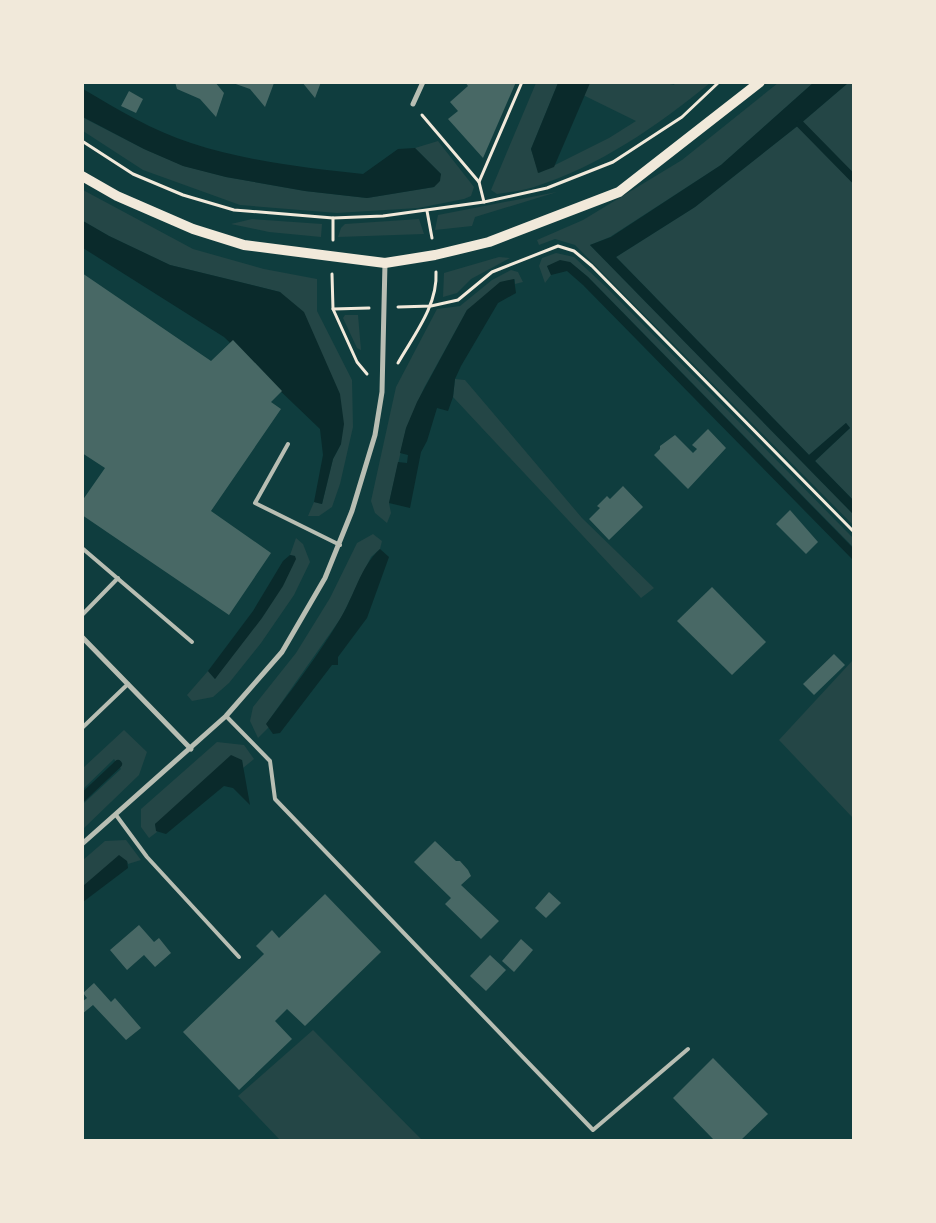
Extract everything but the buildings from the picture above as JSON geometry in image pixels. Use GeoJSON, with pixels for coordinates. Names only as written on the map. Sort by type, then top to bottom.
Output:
{"type":"FeatureCollection","features":[{"type":"Feature","properties":{"kind":"main road"},"geometry":{"type":"LineString","coordinates":[[82,176],[117,196],[194,229],[244,245],[385,264],[436,255],[489,242],[619,192],[760,82]]}},
{"type":"Feature","properties":{"kind":"street"},"geometry":{"type":"LineString","coordinates":[[413,104],[423,82]]}},
{"type":"Feature","properties":{"kind":"street"},"geometry":{"type":"LineString","coordinates":[[82,844],[226,716],[282,652],[296,631],[325,578],[340,545],[364,477],[375,435],[382,392],[385,264]]}},
{"type":"Feature","properties":{"kind":"street"},"geometry":{"type":"LineString","coordinates":[[82,638],[191,749]]}},
{"type":"Feature","properties":{"kind":"lane"},"geometry":{"type":"LineString","coordinates":[[288,444],[256,503],[340,545]]}},
{"type":"Feature","properties":{"kind":"lane"},"geometry":{"type":"LineString","coordinates":[[82,548],[192,642]]}},
{"type":"Feature","properties":{"kind":"lane"},"geometry":{"type":"LineString","coordinates":[[82,615],[118,578]]}},
{"type":"Feature","properties":{"kind":"lane"},"geometry":{"type":"LineString","coordinates":[[82,728],[128,684]]}},
{"type":"Feature","properties":{"kind":"lane"},"geometry":{"type":"LineString","coordinates":[[226,716],[270,762],[276,799],[593,1130],[688,1049]]}},
{"type":"Feature","properties":{"kind":"lane"},"geometry":{"type":"LineString","coordinates":[[116,815],[147,857],[239,957]]}},
{"type":"Feature","properties":{"kind":"path"},"geometry":{"type":"LineString","coordinates":[[479,182],[522,82]]}},
{"type":"Feature","properties":{"kind":"path"},"geometry":{"type":"LineString","coordinates":[[82,141],[133,174],[183,195],[234,210],[333,218],[383,216],[484,202],[547,188],[613,162],[682,117],[719,82]]}},
{"type":"Feature","properties":{"kind":"path"},"geometry":{"type":"LineString","coordinates":[[413,104],[479,182],[484,202]]}},
{"type":"Feature","properties":{"kind":"path"},"geometry":{"type":"LineString","coordinates":[[397,366],[431,306],[458,300],[492,272],[542,251],[558,246],[574,251],[592,266],[854,532]]}},
{"type":"Feature","properties":{"kind":"path"},"geometry":{"type":"LineString","coordinates":[[332,309],[357,362],[382,392]]}},
{"type":"Feature","properties":{"kind":"shaded area"},"geometry":{"type":"Polygon","coordinates":[[[661,82],[674,85],[675,83],[710,83],[627,143],[582,168],[525,190],[497,194],[491,190],[536,83],[558,83],[531,149],[539,173],[609,138],[636,121],[583,95],[590,83],[661,82]]]}},
{"type":"Feature","properties":{"kind":"shaded area"},"geometry":{"type":"Polygon","coordinates":[[[558,83],[590,83],[554,167],[538,173],[531,149],[558,83]]]}},
{"type":"Feature","properties":{"kind":"shaded area"},"geometry":{"type":"Polygon","coordinates":[[[778,83],[813,83],[721,165],[610,237],[590,245],[853,514],[853,525],[575,245],[555,239],[539,245],[537,240],[583,220],[682,160],[778,83]]]}},
{"type":"Feature","properties":{"kind":"shaded area"},"geometry":{"type":"Polygon","coordinates":[[[813,83],[848,83],[800,124],[695,207],[616,257],[809,455],[846,423],[850,428],[815,461],[853,500],[853,514],[590,245],[611,237],[721,165],[813,83]]]}},
{"type":"Feature","properties":{"kind":"shaded area"},"geometry":{"type":"Polygon","coordinates":[[[848,83],[853,83],[853,500],[815,461],[850,428],[846,423],[809,455],[616,257],[695,207],[800,124],[848,83]]]}},
{"type":"Feature","properties":{"kind":"shaded area"},"geometry":{"type":"Polygon","coordinates":[[[83,89],[149,126],[191,143],[233,155],[276,163],[363,174],[398,149],[415,148],[441,174],[440,181],[434,187],[367,198],[305,191],[226,177],[183,166],[144,149],[83,117],[83,89]]]}},
{"type":"Feature","properties":{"kind":"shaded area"},"geometry":{"type":"Polygon","coordinates":[[[82,117],[144,149],[184,166],[226,177],[305,191],[367,198],[434,187],[441,174],[415,148],[438,141],[474,187],[471,196],[464,199],[418,208],[337,213],[240,205],[143,170],[83,131],[82,117]]]}},
{"type":"Feature","properties":{"kind":"shaded area"},"geometry":{"type":"Polygon","coordinates":[[[83,190],[193,249],[264,269],[317,279],[317,311],[352,380],[353,427],[340,484],[332,507],[319,516],[308,516],[314,502],[322,504],[333,459],[341,444],[280,292],[170,265],[109,236],[83,221],[83,190]]]}},
{"type":"Feature","properties":{"kind":"shaded area"},"geometry":{"type":"Polygon","coordinates":[[[557,192],[475,217],[472,226],[435,230],[438,215],[557,192]]]}},
{"type":"Feature","properties":{"kind":"shaded area"},"geometry":{"type":"Polygon","coordinates":[[[252,219],[322,224],[321,237],[269,232],[231,224],[252,219]]]}},
{"type":"Feature","properties":{"kind":"shaded area"},"geometry":{"type":"Polygon","coordinates":[[[419,219],[424,234],[338,237],[341,228],[345,224],[419,219]]]}},
{"type":"Feature","properties":{"kind":"shaded area"},"geometry":{"type":"Polygon","coordinates":[[[83,221],[109,236],[170,265],[280,292],[304,312],[340,394],[344,424],[341,444],[333,459],[322,504],[314,502],[323,455],[320,429],[224,337],[83,248],[83,221]]]}},
{"type":"Feature","properties":{"kind":"shaded area"},"geometry":{"type":"Polygon","coordinates":[[[556,253],[574,257],[607,288],[853,538],[853,547],[588,277],[570,262],[547,266],[551,275],[545,283],[539,266],[542,258],[556,253]]]}},
{"type":"Feature","properties":{"kind":"shaded area"},"geometry":{"type":"Polygon","coordinates":[[[499,257],[510,258],[471,279],[457,293],[443,297],[444,273],[499,257]]]}},
{"type":"Feature","properties":{"kind":"shaded area"},"geometry":{"type":"Polygon","coordinates":[[[560,260],[570,262],[588,277],[853,548],[853,560],[583,285],[567,271],[551,275],[547,266],[560,260]]]}},
{"type":"Feature","properties":{"kind":"shaded area"},"geometry":{"type":"Polygon","coordinates":[[[511,270],[518,272],[523,282],[515,284],[515,279],[467,310],[424,388],[406,429],[389,503],[391,513],[387,523],[375,513],[371,501],[396,387],[437,309],[460,306],[492,280],[511,270]]]}},
{"type":"Feature","properties":{"kind":"shaded area"},"geometry":{"type":"Polygon","coordinates":[[[514,279],[516,293],[498,303],[461,366],[455,379],[453,397],[448,411],[437,408],[427,441],[421,452],[410,508],[389,503],[398,462],[407,463],[408,455],[400,453],[406,428],[417,402],[467,310],[500,282],[514,279]]]}},
{"type":"Feature","properties":{"kind":"shaded area"},"geometry":{"type":"Polygon","coordinates":[[[345,315],[358,315],[361,350],[357,348],[343,318],[345,315]]]}},
{"type":"Feature","properties":{"kind":"shaded area"},"geometry":{"type":"Polygon","coordinates":[[[455,379],[465,380],[582,518],[654,588],[641,598],[453,397],[455,379]]]}},
{"type":"Feature","properties":{"kind":"shaded area"},"geometry":{"type":"Polygon","coordinates":[[[373,534],[382,541],[380,549],[371,557],[341,618],[267,723],[269,727],[258,738],[250,721],[253,707],[296,653],[330,598],[357,543],[373,534]]]}},
{"type":"Feature","properties":{"kind":"shaded area"},"geometry":{"type":"Polygon","coordinates":[[[296,538],[303,544],[310,562],[294,595],[261,643],[229,683],[213,697],[192,701],[187,695],[208,671],[215,679],[295,556],[290,555],[296,538]]]}},
{"type":"Feature","properties":{"kind":"shaded area"},"geometry":{"type":"Polygon","coordinates":[[[380,549],[389,557],[367,618],[338,657],[338,665],[332,665],[280,733],[273,734],[266,724],[332,633],[367,564],[380,549]]]}},
{"type":"Feature","properties":{"kind":"shaded area"},"geometry":{"type":"Polygon","coordinates":[[[290,555],[295,556],[296,559],[283,586],[262,618],[215,679],[208,671],[253,611],[283,561],[290,555]]]}},
{"type":"Feature","properties":{"kind":"shaded area"},"geometry":{"type":"Polygon","coordinates":[[[853,660],[853,818],[779,740],[853,660]]]}},
{"type":"Feature","properties":{"kind":"shaded area"},"geometry":{"type":"Polygon","coordinates":[[[124,730],[147,752],[139,775],[83,829],[83,804],[121,769],[114,759],[83,789],[83,768],[124,730]]]}},
{"type":"Feature","properties":{"kind":"shaded area"},"geometry":{"type":"Polygon","coordinates":[[[217,742],[244,745],[254,759],[243,768],[242,760],[155,824],[157,832],[149,838],[141,827],[141,809],[217,742]]]}},
{"type":"Feature","properties":{"kind":"shaded area"},"geometry":{"type":"Polygon","coordinates":[[[231,755],[242,760],[250,805],[233,788],[224,786],[166,834],[156,831],[155,824],[231,755]]]}},
{"type":"Feature","properties":{"kind":"shaded area"},"geometry":{"type":"Polygon","coordinates":[[[126,840],[141,860],[128,864],[127,861],[83,886],[83,860],[105,841],[126,840]]]}},
{"type":"Feature","properties":{"kind":"shaded area"},"geometry":{"type":"Polygon","coordinates":[[[119,855],[127,861],[128,868],[83,902],[83,886],[119,855]]]}},
{"type":"Feature","properties":{"kind":"shaded area"},"geometry":{"type":"Polygon","coordinates":[[[313,1030],[422,1140],[280,1140],[238,1096],[313,1030]]]}},
{"type":"Feature","properties":{"kind":"waterway"},"geometry":{"type":"LineString","coordinates":[[800,124],[854,179]]}},
{"type":"Feature","properties":{"kind":"waterway"},"geometry":{"type":"LineString","coordinates":[[82,798],[118,764]]}}]}
